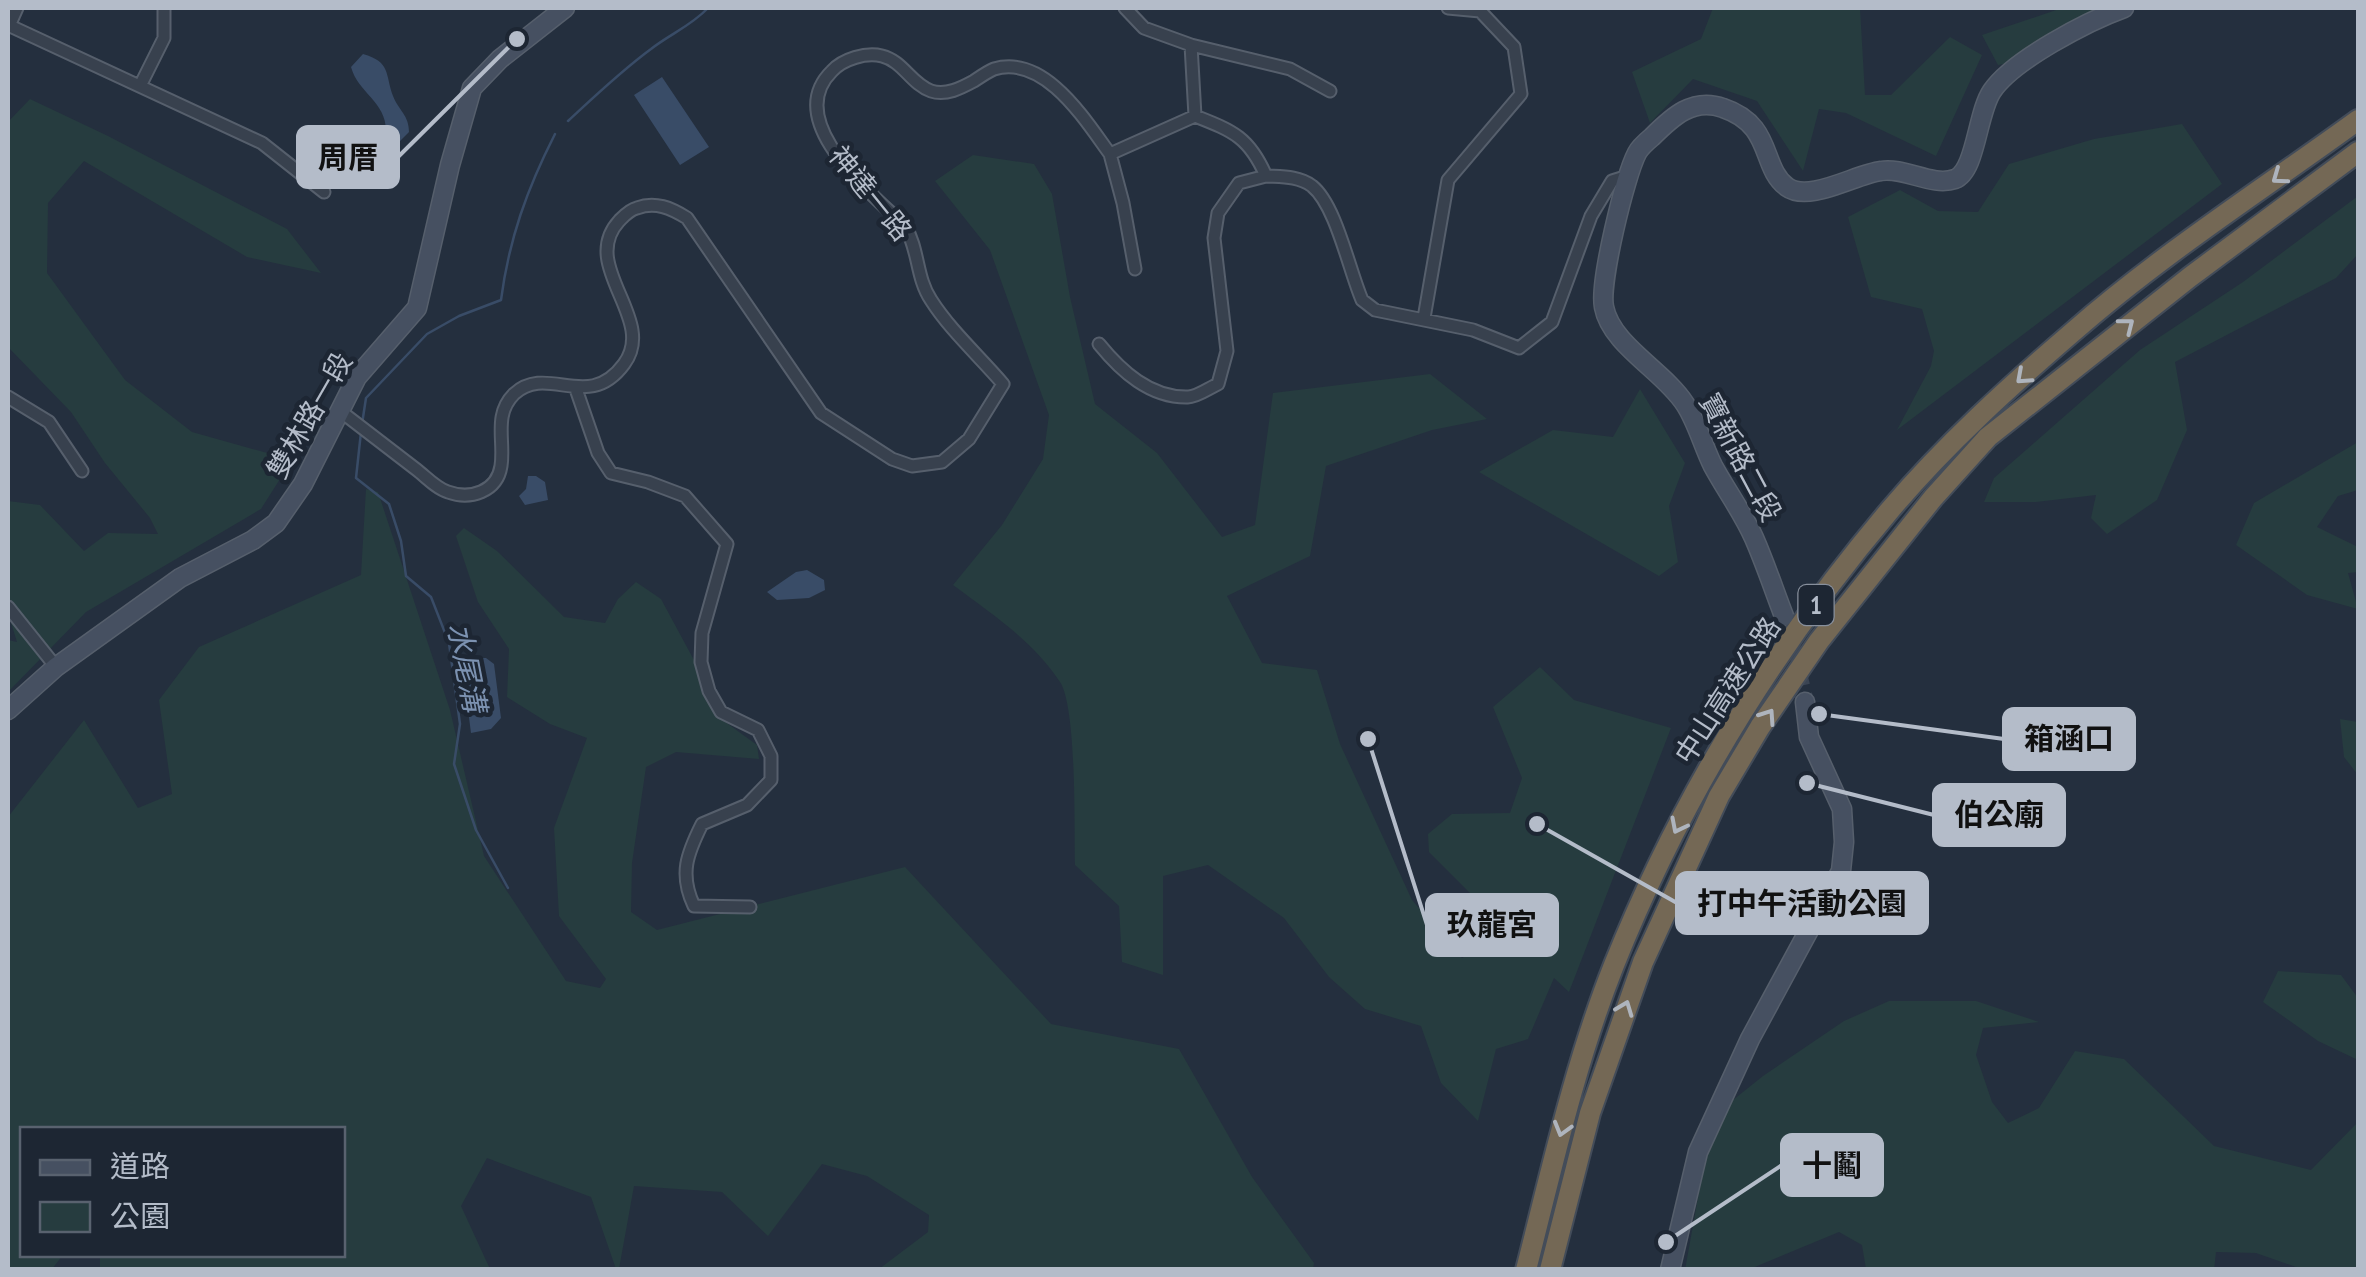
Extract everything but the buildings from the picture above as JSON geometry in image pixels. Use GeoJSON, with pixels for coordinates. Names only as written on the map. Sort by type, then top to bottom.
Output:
{"type":"FeatureCollection","features":[{"type":"Feature","properties":{"kind":"highway","name":"中山高速公路"},"geometry":{"type":"LineString","coordinates":[[1526,1270],[1562,1127],[1612,970],[1633,920],[1705,772],[1814,607],[1892,507],[1974,422],[2075,330],[2150,270],[2358,120]]}},
{"type":"Feature","properties":{"kind":"highway","name":"中山高速公路"},"geometry":{"type":"LineString","coordinates":[[1550,1270],[1590,1112],[1643,962],[1719,796],[1819,641],[1933,498],[1988,437],[2190,277],[2358,152]]}},
{"type":"Feature","properties":{"kind":"street"},"geometry":{"type":"LineString","coordinates":[[17,8],[8,25],[262,143],[324,192]]}},
{"type":"Feature","properties":{"kind":"street"},"geometry":{"type":"LineString","coordinates":[[140,86],[164,38],[164,8]]}},
{"type":"Feature","properties":{"kind":"street","name":"雙林路一段"},"geometry":{"type":"LineString","coordinates":[[8,710],[56,667],[180,578],[253,540],[276,522],[303,484],[357,377],[417,308],[472,88],[500,59],[565,8]]}},
{"type":"Feature","properties":{"kind":"street"},"geometry":{"type":"LineString","coordinates":[[1125,8],[1144,28],[1191,45],[1290,69],[1330,91]]}},
{"type":"Feature","properties":{"kind":"street"},"geometry":{"type":"LineString","coordinates":[[1424,318],[1448,180],[1521,94],[1514,47],[1480,11],[1448,8]]}},
{"type":"Feature","properties":{"kind":"street","name":"寶新路二段"},"geometry":{"type":"LineString","coordinates":[[1784,616],[1753,536],[1712,463],[1686,404],[1613,332],[1604,308],[1603,286],[1628,176],[1638,150],[1666,122],[1691,105],[1724,108],[1752,124],[1788,189],[1808,192],[1880,170],[1900,170],[1939,180],[1956,178],[1968,168],[1981,112],[1993,88],[2074,28],[2124,8]]}},
{"type":"Feature","properties":{"kind":"street"},"geometry":{"type":"LineString","coordinates":[[1191,45],[1195,116]]}},
{"type":"Feature","properties":{"kind":"street","name":"神達一路"},"geometry":{"type":"LineString","coordinates":[[339,410],[445,492],[472,496],[488,489],[500,474],[503,410],[515,393],[535,382],[576,389],[596,386],[612,378],[627,361],[634,341],[632,329],[608,265],[606,248],[611,230],[634,208],[659,206],[686,218],[821,413],[892,459],[912,466],[942,462],[969,439],[1003,384],[931,300],[905,226],[832,151],[820,124],[821,85],[834,68],[865,56],[881,56],[902,66],[917,83],[933,92],[956,91],[995,69],[1026,70],[1046,79],[1080,113],[1110,154]]}},
{"type":"Feature","properties":{"kind":"street"},"geometry":{"type":"LineString","coordinates":[[1135,269],[1124,202],[1110,154],[1195,116],[1234,132],[1250,145],[1266,176]]}},
{"type":"Feature","properties":{"kind":"street"},"geometry":{"type":"LineString","coordinates":[[1099,344],[1122,372],[1150,388],[1190,398],[1218,384],[1226,351],[1214,238],[1218,213],[1239,184],[1266,176],[1295,178],[1312,186],[1326,204],[1362,300],[1375,310],[1473,330],[1519,348],[1552,322],[1590,216],[1612,182],[1628,176]]}},
{"type":"Feature","properties":{"kind":"street"},"geometry":{"type":"LineString","coordinates":[[576,389],[598,453],[612,473],[684,496],[726,544],[702,633],[702,662],[709,691],[721,712],[758,730],[771,756],[771,780],[747,804],[702,824],[689,850],[684,884],[694,906],[750,908]]}},
{"type":"Feature","properties":{"kind":"street"},"geometry":{"type":"LineString","coordinates":[[8,397],[48,422],[82,470]]}},
{"type":"Feature","properties":{"kind":"street"},"geometry":{"type":"LineString","coordinates":[[8,607],[56,667]]}},
{"type":"Feature","properties":{"kind":"street"},"geometry":{"type":"LineString","coordinates":[[1670,1270],[1698,1152],[1750,1040],[1841,871],[1842,809],[1808,737],[1805,702]]}},
{"type":"Feature","properties":{"kind":"green space"},"geometry":{"type":"Polygon","coordinates":[[[1713,8],[1860,8],[1865,95],[1891,95],[1950,37],[1982,55],[1936,156],[1846,113],[1819,109],[1803,171],[1757,101],[1693,79],[1650,123],[1632,72],[1701,39],[1713,8]]]}},
{"type":"Feature","properties":{"kind":"green space"},"geometry":{"type":"Polygon","coordinates":[[[2062,8],[2098,8],[2014,62],[1998,65],[1982,35],[2062,8]]]}},
{"type":"Feature","properties":{"kind":"green space"},"geometry":{"type":"Polygon","coordinates":[[[30,99],[287,229],[321,273],[247,257],[84,161],[48,203],[47,273],[125,380],[192,432],[292,460],[261,509],[86,612],[8,692],[8,640],[17,642],[8,613],[8,501],[40,505],[84,551],[108,533],[158,534],[71,412],[8,347],[8,122],[30,99]]]}},
{"type":"Feature","properties":{"kind":"green space"},"geometry":{"type":"Polygon","coordinates":[[[2182,124],[2222,184],[1897,430],[1931,366],[1934,351],[1922,309],[1871,297],[1848,217],[1900,190],[1938,211],[1978,212],[2009,164],[2094,139],[2182,124]]]}},
{"type":"Feature","properties":{"kind":"green space"},"geometry":{"type":"Polygon","coordinates":[[[973,155],[1034,164],[1052,194],[1070,297],[1095,404],[1157,453],[1222,537],[1255,525],[1273,393],[1430,374],[1487,419],[1432,430],[1326,466],[1310,556],[1227,596],[1262,663],[1317,670],[1340,744],[1412,900],[1462,958],[1507,930],[1429,852],[1428,834],[1452,814],[1510,813],[1522,778],[1493,707],[1540,667],[1574,700],[1671,728],[1569,992],[1554,978],[1528,1039],[1496,1049],[1478,1121],[1441,1083],[1421,1026],[1365,1009],[1329,977],[1284,918],[1208,865],[1163,876],[1163,975],[1122,962],[1119,906],[1075,865],[1072,742],[1060,682],[1025,641],[953,585],[1002,525],[1043,459],[1049,415],[990,250],[935,181],[973,155]]]}},
{"type":"Feature","properties":{"kind":"green space"},"geometry":{"type":"Polygon","coordinates":[[[2358,196],[2358,254],[2336,278],[2175,362],[2187,430],[2157,500],[2107,534],[2091,518],[2096,495],[2036,502],[1984,502],[1994,478],[2140,350],[2243,282],[2358,196]]]}},
{"type":"Feature","properties":{"kind":"green space"},"geometry":{"type":"Polygon","coordinates":[[[1640,389],[1685,463],[1669,506],[1678,562],[1659,576],[1479,472],[1553,430],[1613,437],[1640,389]]]}},
{"type":"Feature","properties":{"kind":"green space"},"geometry":{"type":"Polygon","coordinates":[[[2358,442],[2358,490],[2338,496],[2317,527],[2358,547],[2358,572],[2348,573],[2358,609],[2307,595],[2236,545],[2254,503],[2358,442]]]}},
{"type":"Feature","properties":{"kind":"green space"},"geometry":{"type":"Polygon","coordinates":[[[366,489],[378,492],[450,710],[484,856],[566,981],[600,988],[606,979],[559,916],[554,828],[587,738],[550,724],[507,697],[509,649],[478,602],[456,536],[464,528],[497,551],[564,617],[605,623],[618,599],[636,582],[661,599],[702,675],[717,716],[757,745],[759,759],[676,752],[646,767],[632,863],[631,912],[657,930],[905,867],[1051,1024],[1179,1049],[1252,1177],[1314,1263],[1313,1269],[879,1269],[928,1232],[929,1215],[867,1176],[822,1164],[768,1236],[722,1192],[634,1186],[616,1269],[591,1197],[487,1158],[461,1206],[490,1269],[100,1269],[100,1257],[345,1257],[345,1127],[20,1127],[20,1257],[61,1257],[52,1269],[8,1269],[8,817],[84,720],[138,808],[172,794],[159,700],[199,647],[361,575],[366,489]]]}},
{"type":"Feature","properties":{"kind":"green space"},"geometry":{"type":"Polygon","coordinates":[[[2340,719],[2358,722],[2358,775],[2344,757],[2340,719]]]}},
{"type":"Feature","properties":{"kind":"green space"},"geometry":{"type":"Polygon","coordinates":[[[2278,971],[2341,975],[2358,998],[2358,1060],[2318,1041],[2263,1002],[2278,971]]]}},
{"type":"Feature","properties":{"kind":"green space"},"geometry":{"type":"Polygon","coordinates":[[[1889,1001],[1976,1001],[2039,1022],[1983,1028],[1976,1055],[1992,1102],[2008,1123],[2039,1108],[2075,1051],[2124,1059],[2214,1146],[2311,1170],[2358,1122],[2358,1269],[2302,1269],[2256,1253],[2216,1252],[2214,1270],[1866,1269],[1862,1245],[1839,1232],[1750,1269],[1685,1270],[1706,1153],[1733,1100],[1844,1021],[1889,1001]]]}},
{"type":"Feature","properties":{"kind":"water"},"geometry":{"type":"Polygon","coordinates":[[[363,54],[383,65],[393,96],[407,121],[409,132],[399,142],[386,132],[382,113],[351,67],[363,54]]]}},
{"type":"Feature","properties":{"kind":"water"},"geometry":{"type":"Polygon","coordinates":[[[662,77],[709,147],[680,165],[634,95],[662,77]]]}},
{"type":"Feature","properties":{"kind":"water"},"geometry":{"type":"Polygon","coordinates":[[[528,476],[545,482],[548,500],[525,505],[519,496],[526,489],[528,476]]]}},
{"type":"Feature","properties":{"kind":"water"},"geometry":{"type":"Polygon","coordinates":[[[807,570],[824,580],[825,590],[809,598],[777,600],[767,592],[796,572],[807,570]]]}},
{"type":"Feature","properties":{"kind":"water"},"geometry":{"type":"Polygon","coordinates":[[[467,658],[486,658],[494,664],[501,718],[491,729],[471,733],[462,663],[467,658]]]}},
{"type":"Feature","properties":{"kind":"waterway","name":"水尾溝"},"geometry":{"type":"LineString","coordinates":[[568,121],[629,66],[708,8]]}},
{"type":"Feature","properties":{"kind":"waterway","name":"水尾溝"},"geometry":{"type":"LineString","coordinates":[[362,424],[366,398],[427,334],[501,300],[520,215],[555,134]]}},
{"type":"Feature","properties":{"kind":"waterway","name":"水尾溝"},"geometry":{"type":"LineString","coordinates":[[361,432],[356,478],[389,504],[401,541],[406,576],[431,597],[449,643],[460,724],[454,764],[476,830],[508,888]]}},
{"type":"Feature","properties":{"kind":"tunnel"},"geometry":{"type":"LineString","coordinates":[[1784,616],[1805,702]]}},
{"type":"Feature","properties":{"kind":"place","name":"周厝"},"geometry":{"type":"Point","coordinates":[517,39]}},
{"type":"Feature","properties":{"kind":"place","name":"箱涵口"},"geometry":{"type":"Point","coordinates":[1819,714]}},
{"type":"Feature","properties":{"kind":"place","name":"玖龍宮"},"geometry":{"type":"Point","coordinates":[1368,739]}},
{"type":"Feature","properties":{"kind":"place","name":"伯公廟"},"geometry":{"type":"Point","coordinates":[1807,783]}},
{"type":"Feature","properties":{"kind":"place","name":"打中午活動公園"},"geometry":{"type":"Point","coordinates":[1537,824]}},
{"type":"Feature","properties":{"kind":"place","name":"十鬮"},"geometry":{"type":"Point","coordinates":[1666,1242]}}]}
